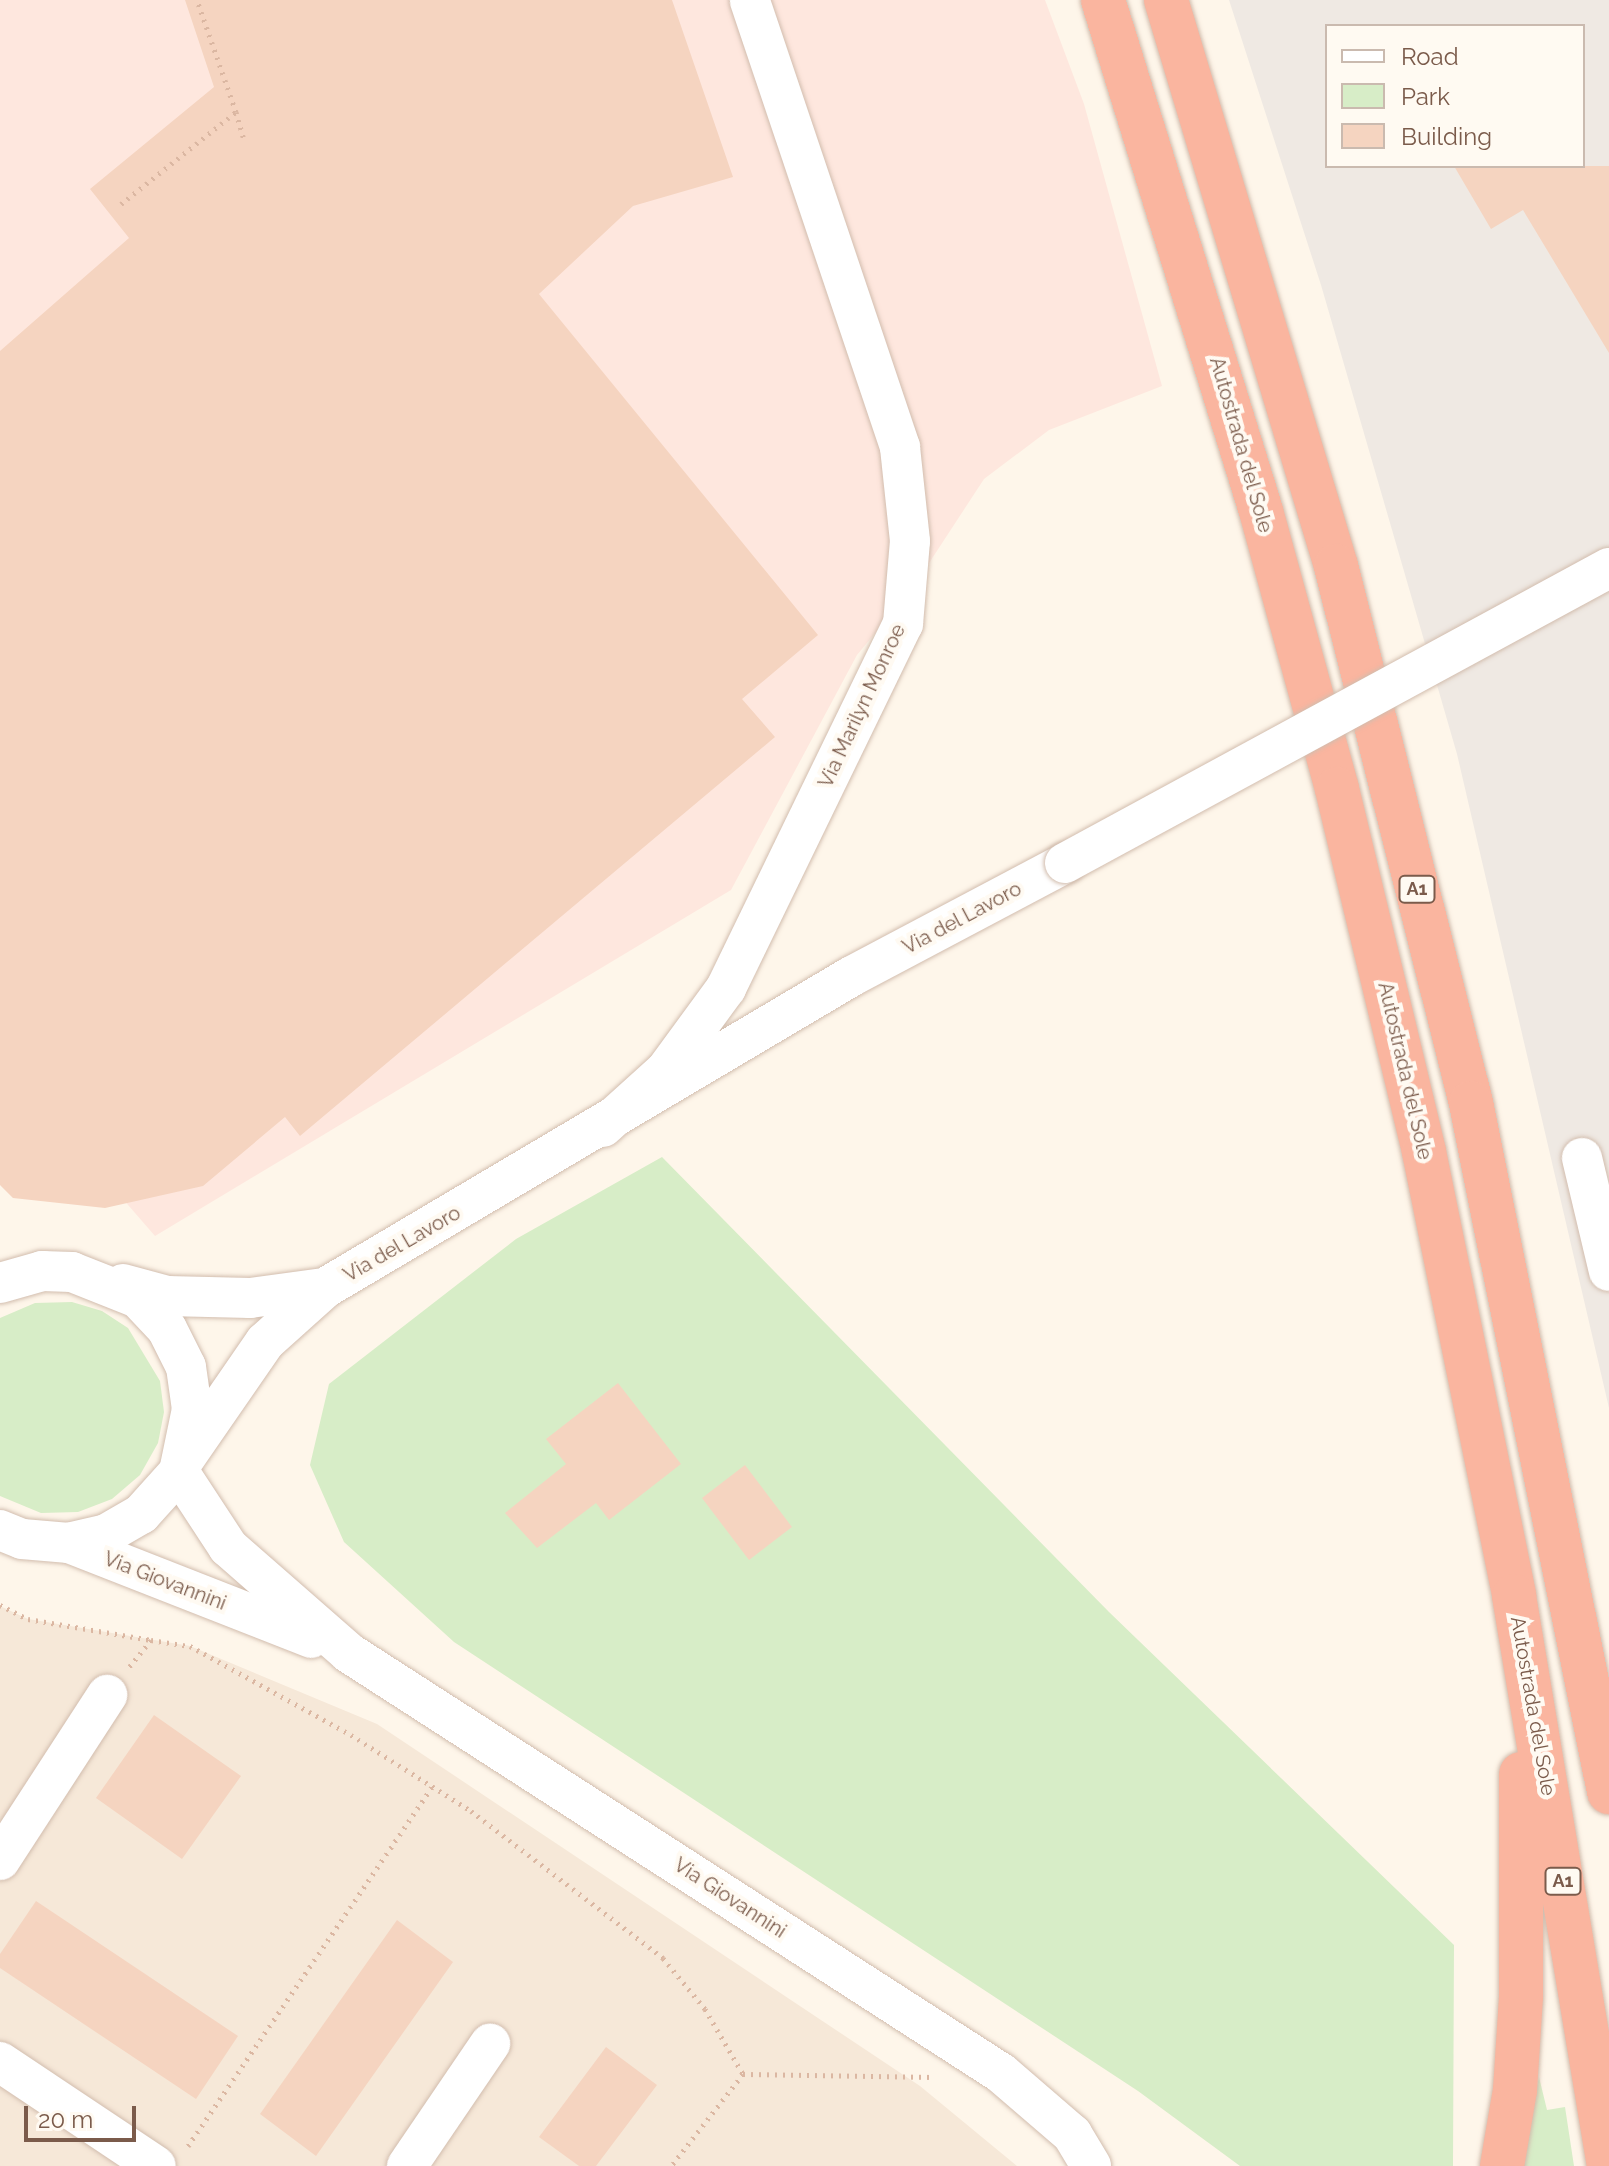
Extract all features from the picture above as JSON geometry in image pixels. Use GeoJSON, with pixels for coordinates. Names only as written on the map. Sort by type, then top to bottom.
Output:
{"type":"FeatureCollection","features":[{"type":"Feature","properties":{"kind":"highway","name":"Autostrada del Sole"},"geometry":{"type":"LineString","coordinates":[[1103,0],[1261,511],[1337,789],[1424,1152],[1514,1596],[1609,2166]]}},
{"type":"Feature","properties":{"kind":"highway","name":"A1"},"geometry":{"type":"LineString","coordinates":[[1166,0],[1336,566],[1471,1103],[1609,1792]]}},
{"type":"Feature","properties":{"kind":"highway"},"geometry":{"type":"LineString","coordinates":[[1502,2166],[1515,2090],[1524,1919],[1514,1596]]}},
{"type":"Feature","properties":{"kind":"street","name":"Via Marilyn Monroe"},"geometry":{"type":"LineString","coordinates":[[603,1127],[666,1070],[726,988],[903,624],[910,541],[900,447],[750,0]]}},
{"type":"Feature","properties":{"kind":"street","name":"Via del Lavoro"},"geometry":{"type":"LineString","coordinates":[[69,1543],[107,1534],[141,1514],[182,1465],[265,1342],[325,1288],[603,1127],[852,976],[1609,568]]}},
{"type":"Feature","properties":{"kind":"street"},"geometry":{"type":"LineString","coordinates":[[1582,1158],[1609,1271]]}},
{"type":"Feature","properties":{"kind":"street"},"geometry":{"type":"LineString","coordinates":[[0,1254],[42,1271],[100,1278],[138,1298],[167,1329],[186,1367],[192,1409],[182,1465]]}},
{"type":"Feature","properties":{"kind":"street"},"geometry":{"type":"LineString","coordinates":[[0,1283],[42,1271]]}},
{"type":"Feature","properties":{"kind":"street","name":"Via del Lavoro"},"geometry":{"type":"LineString","coordinates":[[100,1278],[167,1296],[250,1298],[325,1288]]}},
{"type":"Feature","properties":{"kind":"street","name":"Via Giovannini"},"geometry":{"type":"LineString","coordinates":[[182,1465],[228,1547],[349,1653],[1001,2073],[1072,2134],[1091,2166]]}},
{"type":"Feature","properties":{"kind":"street"},"geometry":{"type":"LineString","coordinates":[[0,1530],[22,1539],[69,1543]]}},
{"type":"Feature","properties":{"kind":"street","name":"Via Giovannini"},"geometry":{"type":"LineString","coordinates":[[69,1543],[349,1653]]}},
{"type":"Feature","properties":{"kind":"street"},"geometry":{"type":"LineString","coordinates":[[0,1860],[107,1695]]}},
{"type":"Feature","properties":{"kind":"street"},"geometry":{"type":"LineString","coordinates":[[407,2166],[490,2044]]}},
{"type":"Feature","properties":{"kind":"street"},"geometry":{"type":"LineString","coordinates":[[0,2062],[169,2160]]}},
{"type":"Feature","properties":{"kind":"path"},"geometry":{"type":"LineString","coordinates":[[197,0],[244,140]]}},
{"type":"Feature","properties":{"kind":"path"},"geometry":{"type":"LineString","coordinates":[[121,204],[236,112]]}},
{"type":"Feature","properties":{"kind":"path"},"geometry":{"type":"LineString","coordinates":[[0,1605],[28,1619],[190,1646],[433,1786],[663,1958],[705,2009],[743,2074]]}},
{"type":"Feature","properties":{"kind":"path"},"geometry":{"type":"LineString","coordinates":[[107,1695],[151,1640]]}},
{"type":"Feature","properties":{"kind":"path"},"geometry":{"type":"LineString","coordinates":[[169,2160],[433,1786]]}},
{"type":"Feature","properties":{"kind":"path"},"geometry":{"type":"LineString","coordinates":[[743,2074],[943,2077]]}},
{"type":"Feature","properties":{"kind":"path"},"geometry":{"type":"LineString","coordinates":[[671,2166],[743,2074]]}},
{"type":"Feature","properties":{"kind":"shaded area"},"geometry":{"type":"Polygon","coordinates":[[[0,0],[1045,0],[1084,104],[1162,386],[1049,430],[984,479],[914,586],[857,655],[731,890],[155,1236],[36,1099],[0,1045],[0,0]]]}},
{"type":"Feature","properties":{"kind":"shaded area"},"geometry":{"type":"Polygon","coordinates":[[[1229,0],[1609,0],[1609,1408],[1457,754],[1321,285],[1229,0]]]}},
{"type":"Feature","properties":{"kind":"shaded area"},"geometry":{"type":"Polygon","coordinates":[[[0,1606],[28,1619],[190,1646],[377,1724],[920,2086],[1017,2166],[0,2166],[0,1606]]]}},
{"type":"Feature","properties":{"kind":"green space"},"geometry":{"type":"Polygon","coordinates":[[[662,1157],[1109,1612],[1454,1945],[1453,2166],[1240,2166],[1138,2091],[454,1642],[344,1542],[310,1465],[329,1384],[516,1239],[662,1157]]]}},
{"type":"Feature","properties":{"kind":"green space"},"geometry":{"type":"Polygon","coordinates":[[[72,1302],[102,1311],[128,1328],[160,1381],[164,1412],[158,1443],[140,1475],[112,1499],[78,1512],[41,1513],[0,1496],[0,1318],[35,1303],[72,1302]]]}},
{"type":"Feature","properties":{"kind":"green space"},"geometry":{"type":"Polygon","coordinates":[[[1539,2077],[1547,2110],[1565,2107],[1574,2166],[1520,2166],[1539,2077]]]}},
{"type":"Feature","properties":{"kind":"building"},"geometry":{"type":"Polygon","coordinates":[[[185,0],[672,0],[733,177],[633,206],[539,294],[818,635],[742,699],[775,737],[300,1136],[285,1117],[203,1186],[105,1208],[13,1198],[0,1185],[0,351],[129,238],[90,189],[214,87],[185,0]]]}},
{"type":"Feature","properties":{"kind":"building"},"geometry":{"type":"Polygon","coordinates":[[[1609,166],[1609,353],[1523,210],[1491,229],[1455,168],[1609,166]]]}},
{"type":"Feature","properties":{"kind":"building"},"geometry":{"type":"Polygon","coordinates":[[[618,1383],[681,1464],[609,1520],[596,1503],[537,1548],[505,1513],[566,1464],[546,1439],[618,1383]]]}},
{"type":"Feature","properties":{"kind":"building"},"geometry":{"type":"Polygon","coordinates":[[[745,1465],[792,1527],[749,1560],[702,1498],[745,1465]]]}},
{"type":"Feature","properties":{"kind":"building"},"geometry":{"type":"Polygon","coordinates":[[[154,1715],[241,1776],[182,1859],[96,1798],[154,1715]]]}},
{"type":"Feature","properties":{"kind":"building"},"geometry":{"type":"Polygon","coordinates":[[[36,1901],[238,2036],[196,2099],[0,1968],[0,1954],[36,1901]]]}},
{"type":"Feature","properties":{"kind":"building"},"geometry":{"type":"Polygon","coordinates":[[[397,1920],[453,1962],[316,2156],[260,2114],[397,1920]]]}},
{"type":"Feature","properties":{"kind":"building"},"geometry":{"type":"Polygon","coordinates":[[[606,2047],[657,2085],[596,2166],[579,2166],[539,2137],[606,2047]]]}}]}
